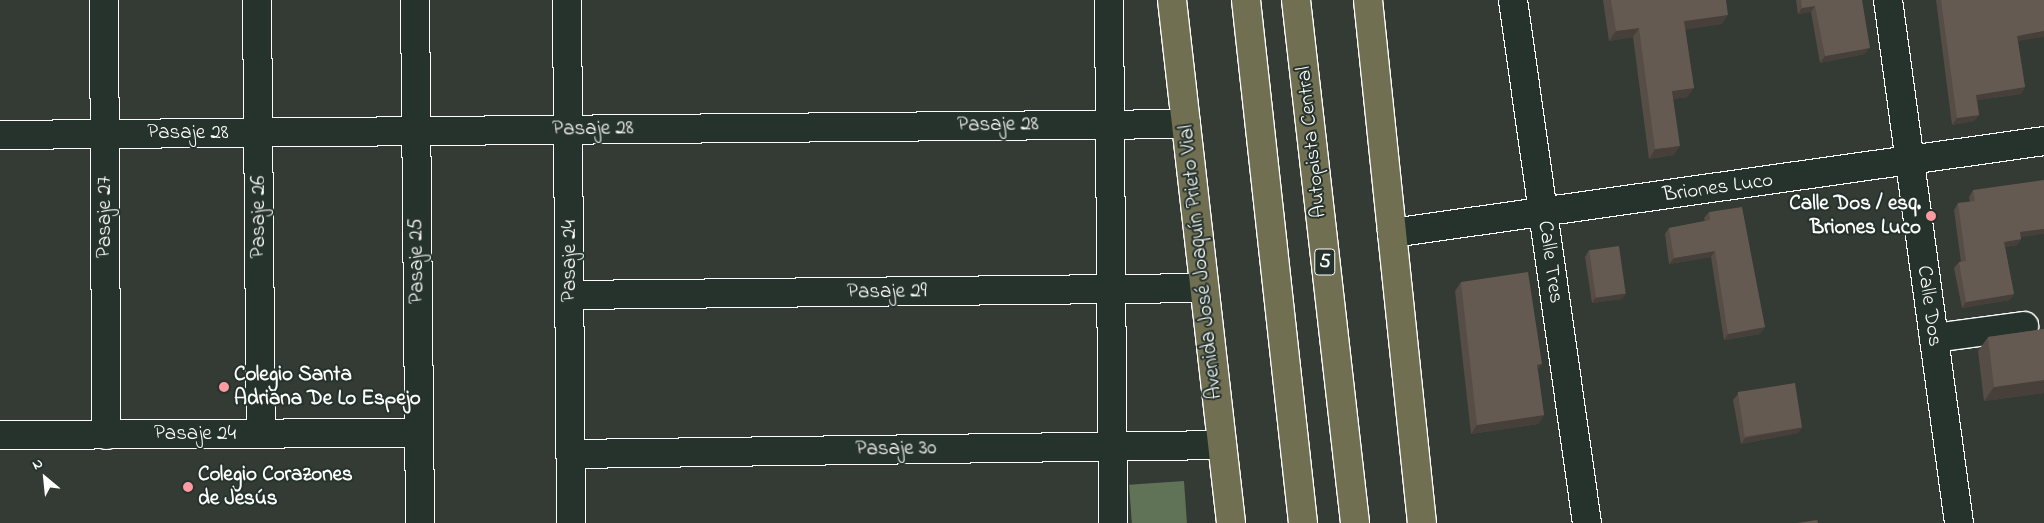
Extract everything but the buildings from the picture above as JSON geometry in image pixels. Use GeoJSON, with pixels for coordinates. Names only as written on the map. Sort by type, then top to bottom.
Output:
{"type":"FeatureCollection","features":[{"type":"Feature","properties":{"kind":"main road","name":"Avenida José Joaquín Prieto Vial"},"geometry":{"type":"LineString","coordinates":[[1172,0],[1230,523]]}},
{"type":"Feature","properties":{"kind":"main road"},"geometry":{"type":"LineString","coordinates":[[1246,0],[1303,523]]}},
{"type":"Feature","properties":{"kind":"main road","name":"Autopista Central"},"geometry":{"type":"LineString","coordinates":[[1296,0],[1354,523]]}},
{"type":"Feature","properties":{"kind":"main road"},"geometry":{"type":"LineString","coordinates":[[1368,0],[1422,523]]}},
{"type":"Feature","properties":{"kind":"street","name":"Pasaje 27"},"geometry":{"type":"LineString","coordinates":[[104,0],[106,435]]}},
{"type":"Feature","properties":{"kind":"street","name":"Pasaje 26"},"geometry":{"type":"LineString","coordinates":[[257,0],[260,434]]}},
{"type":"Feature","properties":{"kind":"street","name":"Pasaje 25"},"geometry":{"type":"LineString","coordinates":[[415,0],[420,523]]}},
{"type":"Feature","properties":{"kind":"street","name":"Pasaje 24"},"geometry":{"type":"LineString","coordinates":[[567,0],[571,523]]}},
{"type":"Feature","properties":{"kind":"street"},"geometry":{"type":"LineString","coordinates":[[1109,0],[1113,523]]}},
{"type":"Feature","properties":{"kind":"street","name":"Calle Tres"},"geometry":{"type":"LineString","coordinates":[[1513,0],[1587,523]]}},
{"type":"Feature","properties":{"kind":"street","name":"Calle Dos"},"geometry":{"type":"LineString","coordinates":[[1888,0],[1959,523]]}},
{"type":"Feature","properties":{"kind":"street","name":"Pasaje 28"},"geometry":{"type":"LineString","coordinates":[[0,135],[1186,124]]}},
{"type":"Feature","properties":{"kind":"street","name":"Briones Luco"},"geometry":{"type":"LineString","coordinates":[[1392,233],[1910,162],[2044,141]]}},
{"type":"Feature","properties":{"kind":"street","name":"Pasaje 29"},"geometry":{"type":"LineString","coordinates":[[570,295],[1204,288]]}},
{"type":"Feature","properties":{"kind":"street"},"geometry":{"type":"LineString","coordinates":[[1934,338],[2024,326]]}},
{"type":"Feature","properties":{"kind":"street","name":"Pasaje 24"},"geometry":{"type":"LineString","coordinates":[[0,435],[419,434]]}},
{"type":"Feature","properties":{"kind":"street","name":"Pasaje 30"},"geometry":{"type":"LineString","coordinates":[[571,454],[1222,445]]}},
{"type":"Feature","properties":{"kind":"green space"},"geometry":{"type":"Polygon","coordinates":[[[1184,481],[1187,523],[1132,523],[1129,485],[1184,481]]]}},
{"type":"Feature","properties":{"kind":"place","name":"Calle Dos / esq. Briones Luco"},"geometry":{"type":"Point","coordinates":[1931,216]}},
{"type":"Feature","properties":{"kind":"place","name":"Colegio Santa Adriana De Lo Espejo"},"geometry":{"type":"Point","coordinates":[224,387]}},
{"type":"Feature","properties":{"kind":"place","name":"Colegio Corazones de Jesús"},"geometry":{"type":"Point","coordinates":[188,487]}}]}
